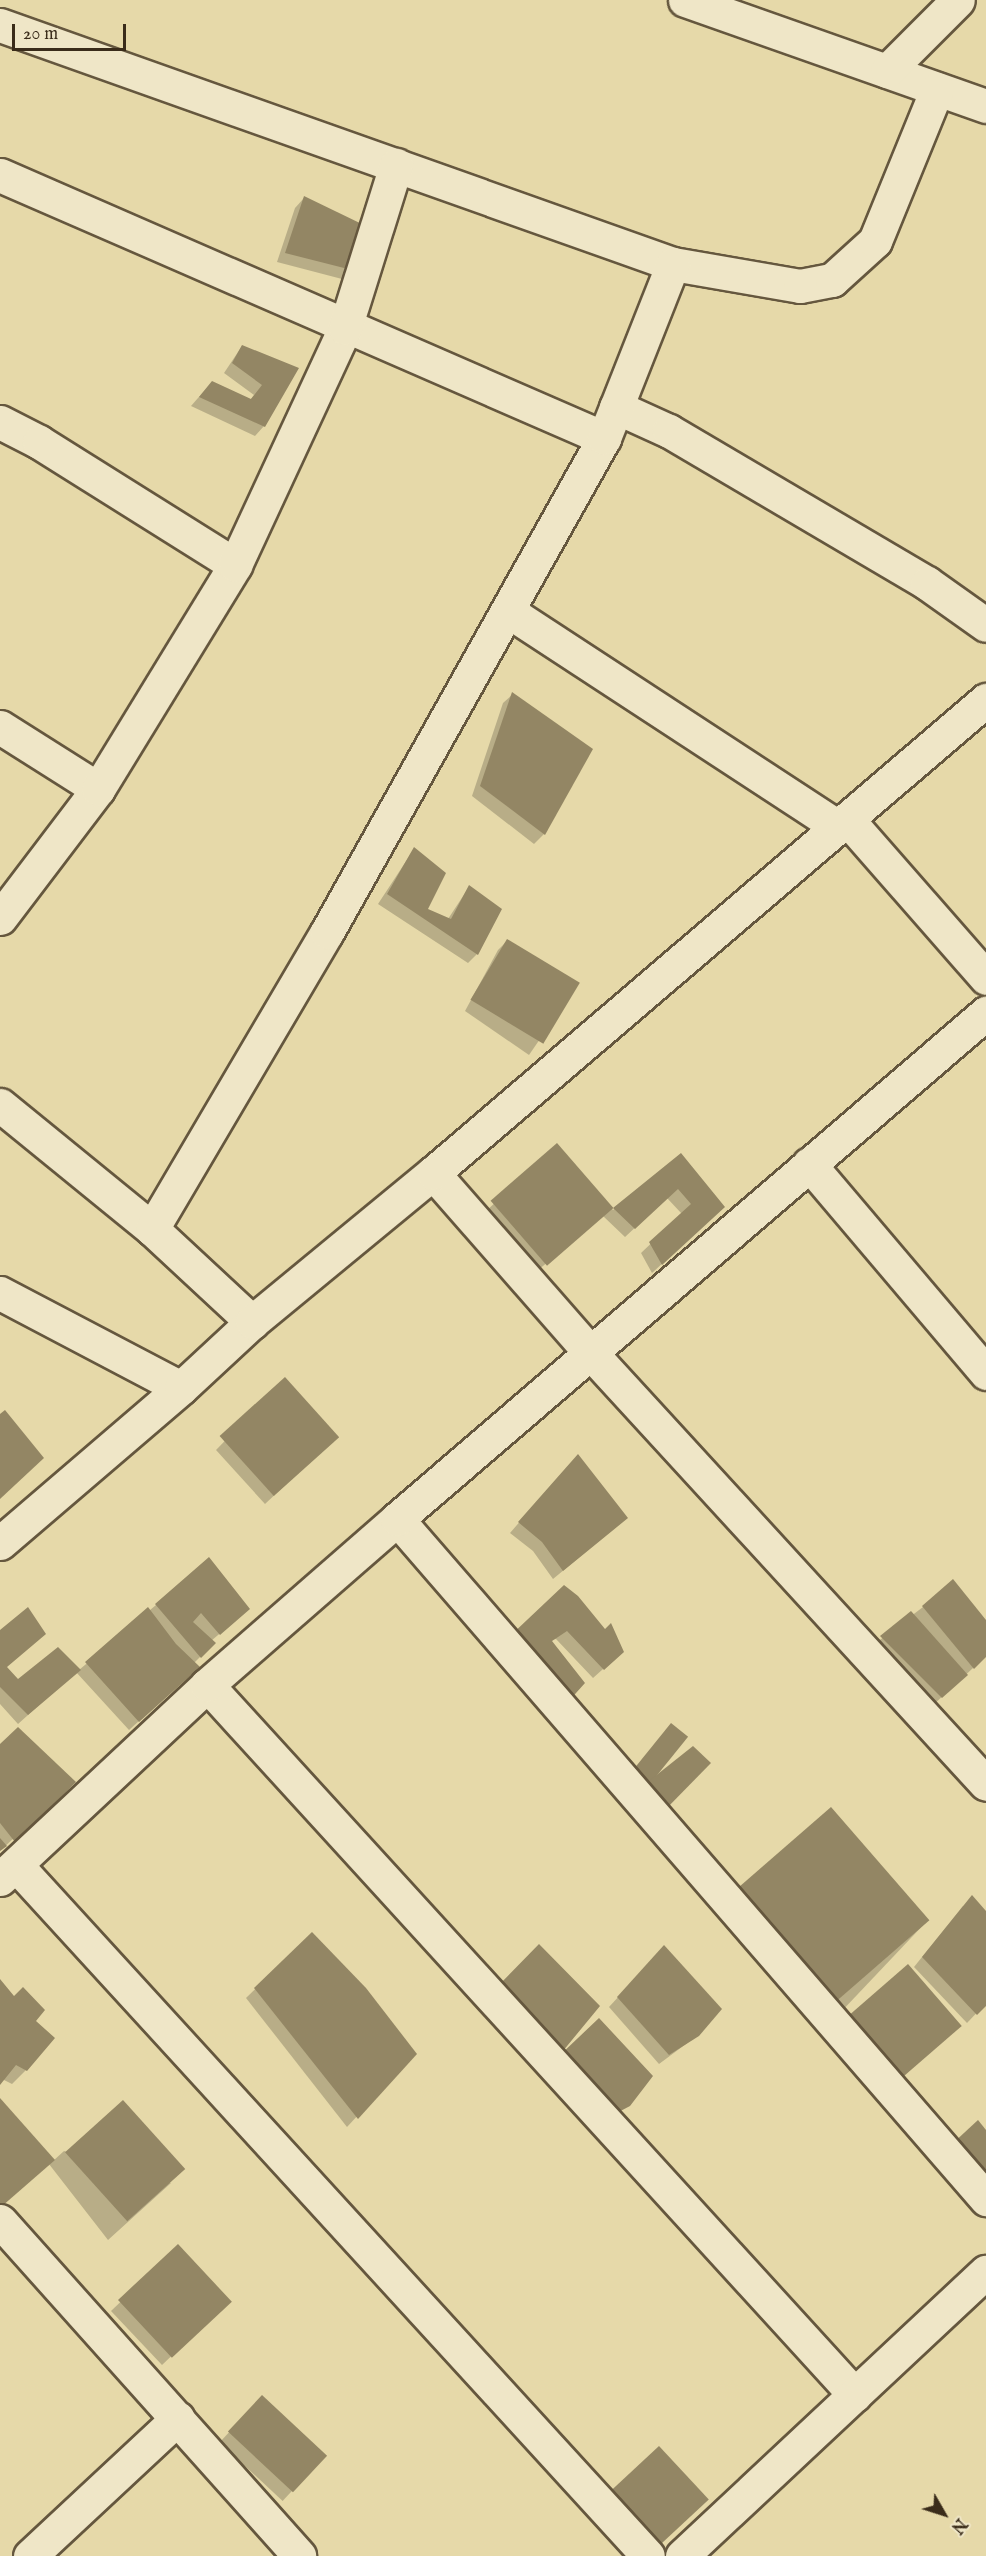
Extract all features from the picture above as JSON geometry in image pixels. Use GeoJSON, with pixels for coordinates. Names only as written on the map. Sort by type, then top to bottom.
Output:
{"type":"FeatureCollection","features":[{"type":"Feature","properties":{"kind":"street"},"geometry":{"type":"LineString","coordinates":[[685,0],[986,106]]}},
{"type":"Feature","properties":{"kind":"street"},"geometry":{"type":"LineString","coordinates":[[887,71],[958,0]]}},
{"type":"Feature","properties":{"kind":"street"},"geometry":{"type":"LineString","coordinates":[[0,25],[673,264],[800,286],[832,280],[875,242],[937,89]]}},
{"type":"Feature","properties":{"kind":"street"},"geometry":{"type":"LineString","coordinates":[[0,918],[98,789],[235,565],[345,328],[396,165]]}},
{"type":"Feature","properties":{"kind":"street"},"geometry":{"type":"LineString","coordinates":[[0,175],[345,328],[604,438]]}},
{"type":"Feature","properties":{"kind":"street"},"geometry":{"type":"LineString","coordinates":[[152,1229],[327,932],[604,438],[673,264]]}},
{"type":"Feature","properties":{"kind":"street"},"geometry":{"type":"LineString","coordinates":[[616,407],[669,431],[908,572],[986,625]]}},
{"type":"Feature","properties":{"kind":"street"},"geometry":{"type":"LineString","coordinates":[[0,422],[39,442],[235,565]]}},
{"type":"Feature","properties":{"kind":"street"},"geometry":{"type":"LineString","coordinates":[[508,611],[843,823],[986,978]]}},
{"type":"Feature","properties":{"kind":"street"},"geometry":{"type":"LineString","coordinates":[[0,1543],[181,1388],[252,1322],[432,1173],[986,700]]}},
{"type":"Feature","properties":{"kind":"street"},"geometry":{"type":"LineString","coordinates":[[0,727],[98,789]]}},
{"type":"Feature","properties":{"kind":"street"},"geometry":{"type":"LineString","coordinates":[[648,2556],[8,1872],[207,1685],[589,1351],[986,1013]]}},
{"type":"Feature","properties":{"kind":"street"},"geometry":{"type":"LineString","coordinates":[[0,1105],[152,1229],[252,1322]]}},
{"type":"Feature","properties":{"kind":"street"},"geometry":{"type":"LineString","coordinates":[[808,1164],[986,1373]]}},
{"type":"Feature","properties":{"kind":"street"},"geometry":{"type":"LineString","coordinates":[[432,1173],[589,1351],[986,1784]]}},
{"type":"Feature","properties":{"kind":"street"},"geometry":{"type":"LineString","coordinates":[[0,1293],[181,1388]]}},
{"type":"Feature","properties":{"kind":"street"},"geometry":{"type":"LineString","coordinates":[[397,1519],[986,2199]]}},
{"type":"Feature","properties":{"kind":"street"},"geometry":{"type":"LineString","coordinates":[[207,1685],[855,2395]]}},
{"type":"Feature","properties":{"kind":"street"},"geometry":{"type":"LineString","coordinates":[[0,2221],[299,2556]]}},
{"type":"Feature","properties":{"kind":"street"},"geometry":{"type":"LineString","coordinates":[[682,2556],[986,2272]]}},
{"type":"Feature","properties":{"kind":"street"},"geometry":{"type":"LineString","coordinates":[[30,2556],[178,2418]]}},
{"type":"Feature","properties":{"kind":"building"},"geometry":{"type":"Polygon","coordinates":[[[304,196],[368,227],[352,270],[285,253],[304,196]]]}},
{"type":"Feature","properties":{"kind":"building"},"geometry":{"type":"Polygon","coordinates":[[[242,345],[299,368],[265,427],[199,397],[212,381],[251,399],[262,385],[232,363],[242,345]]]}},
{"type":"Feature","properties":{"kind":"building"},"geometry":{"type":"Polygon","coordinates":[[[512,692],[593,749],[545,835],[480,786],[512,692]]]}},
{"type":"Feature","properties":{"kind":"building"},"geometry":{"type":"Polygon","coordinates":[[[414,847],[446,873],[428,909],[451,919],[469,885],[502,909],[478,955],[387,894],[414,847]]]}},
{"type":"Feature","properties":{"kind":"building"},"geometry":{"type":"Polygon","coordinates":[[[507,939],[580,983],[543,1044],[470,1000],[507,939]]]}},
{"type":"Feature","properties":{"kind":"building"},"geometry":{"type":"Polygon","coordinates":[[[557,1143],[613,1208],[547,1266],[491,1201],[557,1143]]]}},
{"type":"Feature","properties":{"kind":"building"},"geometry":{"type":"Polygon","coordinates":[[[681,1153],[725,1207],[662,1265],[649,1242],[691,1204],[678,1189],[635,1229],[613,1208],[681,1153]]]}},
{"type":"Feature","properties":{"kind":"building"},"geometry":{"type":"Polygon","coordinates":[[[285,1377],[339,1437],[274,1496],[220,1436],[285,1377]]]}},
{"type":"Feature","properties":{"kind":"building"},"geometry":{"type":"Polygon","coordinates":[[[5,1410],[44,1458],[0,1499],[0,1414],[5,1410]]]}},
{"type":"Feature","properties":{"kind":"building"},"geometry":{"type":"Polygon","coordinates":[[[578,1454],[628,1518],[563,1571],[542,1542],[518,1522],[578,1454]]]}},
{"type":"Feature","properties":{"kind":"building"},"geometry":{"type":"Polygon","coordinates":[[[209,1557],[250,1609],[220,1635],[201,1613],[193,1622],[216,1643],[201,1658],[155,1604],[209,1557]]]}},
{"type":"Feature","properties":{"kind":"building"},"geometry":{"type":"Polygon","coordinates":[[[953,1579],[986,1620],[986,1657],[974,1669],[922,1606],[953,1579]]]}},
{"type":"Feature","properties":{"kind":"building"},"geometry":{"type":"Polygon","coordinates":[[[564,1585],[578,1596],[605,1629],[611,1623],[624,1652],[604,1670],[567,1631],[552,1641],[585,1683],[567,1703],[509,1637],[564,1585]]]}},
{"type":"Feature","properties":{"kind":"building"},"geometry":{"type":"Polygon","coordinates":[[[28,1607],[46,1634],[7,1667],[18,1679],[58,1647],[81,1670],[28,1715],[0,1687],[0,1630],[28,1607]]]}},
{"type":"Feature","properties":{"kind":"building"},"geometry":{"type":"Polygon","coordinates":[[[148,1607],[176,1644],[200,1667],[139,1722],[85,1662],[148,1607]]]}},
{"type":"Feature","properties":{"kind":"building"},"geometry":{"type":"Polygon","coordinates":[[[911,1611],[968,1675],[942,1698],[880,1636],[911,1611]]]}},
{"type":"Feature","properties":{"kind":"building"},"geometry":{"type":"Polygon","coordinates":[[[671,1723],[688,1737],[650,1784],[633,1770],[671,1723]]]}},
{"type":"Feature","properties":{"kind":"building"},"geometry":{"type":"Polygon","coordinates":[[[18,1727],[76,1782],[15,1842],[0,1823],[0,1744],[18,1727]]]}},
{"type":"Feature","properties":{"kind":"building"},"geometry":{"type":"Polygon","coordinates":[[[693,1746],[711,1763],[665,1810],[649,1781],[693,1746]]]}},
{"type":"Feature","properties":{"kind":"building"},"geometry":{"type":"Polygon","coordinates":[[[831,1807],[929,1920],[837,2001],[738,1888],[831,1807]]]}},
{"type":"Feature","properties":{"kind":"building"},"geometry":{"type":"Polygon","coordinates":[[[0,1838],[7,1846],[0,1851],[0,1838]]]}},
{"type":"Feature","properties":{"kind":"building"},"geometry":{"type":"Polygon","coordinates":[[[972,1895],[986,1911],[986,2006],[977,2015],[922,1957],[972,1895]]]}},
{"type":"Feature","properties":{"kind":"building"},"geometry":{"type":"Polygon","coordinates":[[[312,1932],[366,1988],[417,2054],[358,2119],[254,1988],[312,1932]]]}},
{"type":"Feature","properties":{"kind":"building"},"geometry":{"type":"Polygon","coordinates":[[[539,1944],[600,2006],[558,2057],[498,1986],[539,1944]]]}},
{"type":"Feature","properties":{"kind":"building"},"geometry":{"type":"Polygon","coordinates":[[[664,1945],[722,2009],[699,2036],[669,2055],[617,1997],[664,1945]]]}},
{"type":"Feature","properties":{"kind":"building"},"geometry":{"type":"Polygon","coordinates":[[[908,1964],[962,2026],[901,2078],[848,2016],[908,1964]]]}},
{"type":"Feature","properties":{"kind":"building"},"geometry":{"type":"Polygon","coordinates":[[[0,1979],[14,1996],[23,1987],[45,2010],[36,2021],[55,2038],[27,2071],[16,2065],[0,2085],[0,1979]]]}},
{"type":"Feature","properties":{"kind":"building"},"geometry":{"type":"Polygon","coordinates":[[[599,2018],[653,2076],[630,2106],[611,2116],[558,2057],[599,2018]]]}},
{"type":"Feature","properties":{"kind":"building"},"geometry":{"type":"Polygon","coordinates":[[[0,2098],[55,2160],[1,2207],[0,2206],[0,2098]]]}},
{"type":"Feature","properties":{"kind":"building"},"geometry":{"type":"Polygon","coordinates":[[[123,2100],[185,2169],[127,2221],[65,2152],[123,2100]]]}},
{"type":"Feature","properties":{"kind":"building"},"geometry":{"type":"Polygon","coordinates":[[[978,2120],[986,2130],[986,2184],[951,2145],[978,2120]]]}},
{"type":"Feature","properties":{"kind":"building"},"geometry":{"type":"Polygon","coordinates":[[[178,2244],[232,2302],[172,2358],[118,2300],[178,2244]]]}},
{"type":"Feature","properties":{"kind":"building"},"geometry":{"type":"Polygon","coordinates":[[[262,2395],[327,2456],[293,2492],[228,2432],[262,2395]]]}},
{"type":"Feature","properties":{"kind":"building"},"geometry":{"type":"Polygon","coordinates":[[[659,2446],[709,2499],[656,2548],[606,2495],[659,2446]]]}}]}
